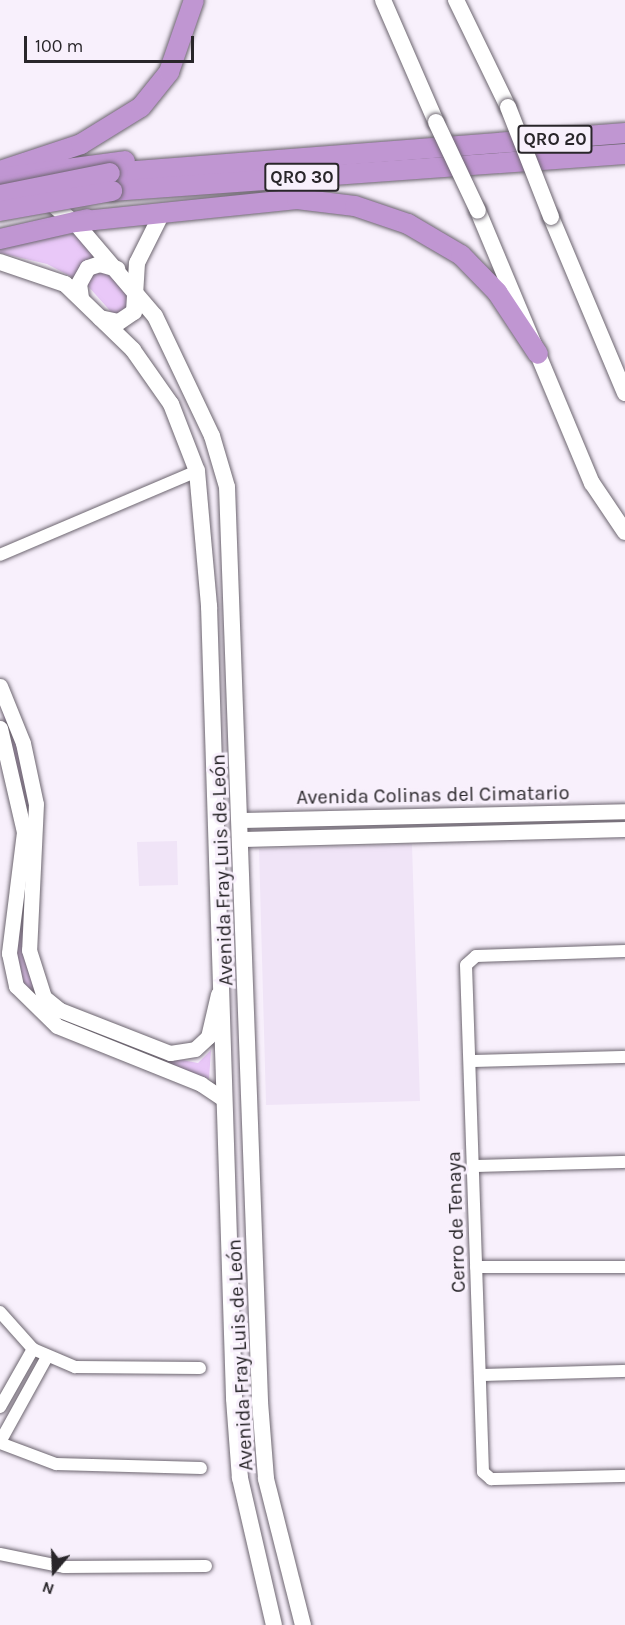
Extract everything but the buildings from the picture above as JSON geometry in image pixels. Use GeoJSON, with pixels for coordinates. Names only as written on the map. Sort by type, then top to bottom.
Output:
{"type":"FeatureCollection","features":[{"type":"Feature","properties":{"kind":"highway"},"geometry":{"type":"LineString","coordinates":[[1,172],[81,144],[141,107],[169,72],[194,0]]}},
{"type":"Feature","properties":{"kind":"highway","name":"QRO 20"},"geometry":{"type":"LineString","coordinates":[[485,145],[625,133]]}},
{"type":"Feature","properties":{"kind":"highway"},"geometry":{"type":"LineString","coordinates":[[1,172],[22,177],[141,159],[359,144],[424,149]]}},
{"type":"Feature","properties":{"kind":"highway","name":"QRO 30"},"geometry":{"type":"LineString","coordinates":[[0,195],[424,149],[485,145]]}},
{"type":"Feature","properties":{"kind":"highway","name":"QRO 20"},"geometry":{"type":"LineString","coordinates":[[493,166],[625,154]]}},
{"type":"Feature","properties":{"kind":"highway","name":"QRO 30"},"geometry":{"type":"LineString","coordinates":[[0,210],[111,182],[374,173],[493,166]]}},
{"type":"Feature","properties":{"kind":"highway"},"geometry":{"type":"LineString","coordinates":[[0,239],[75,222],[374,173]]}},
{"type":"Feature","properties":{"kind":"highway"},"geometry":{"type":"LineString","coordinates":[[75,222],[297,200],[355,206],[408,224],[461,255],[497,292],[538,354]]}},
{"type":"Feature","properties":{"kind":"main road"},"geometry":{"type":"LineString","coordinates":[[383,0],[478,211],[592,483],[625,532]]}},
{"type":"Feature","properties":{"kind":"main road"},"geometry":{"type":"LineString","coordinates":[[456,0],[508,107],[550,217],[625,393]]}},
{"type":"Feature","properties":{"kind":"main road","name":"Avenida Fray Luis de León"},"geometry":{"type":"LineString","coordinates":[[22,177],[75,222],[137,292],[155,316],[223,466],[243,839],[262,1424],[266,1479],[303,1625]]}},
{"type":"Feature","properties":{"kind":"main road"},"geometry":{"type":"LineString","coordinates":[[100,318],[126,320],[134,312],[137,263],[161,215]]}},
{"type":"Feature","properties":{"kind":"main road","name":"Avenida Fray Luis de León"},"geometry":{"type":"LineString","coordinates":[[0,262],[48,275],[81,298],[133,350],[171,404],[197,471],[213,725],[223,1099],[240,1478],[274,1625]]}},
{"type":"Feature","properties":{"kind":"main road"},"geometry":{"type":"LineString","coordinates":[[81,298],[80,284],[88,268],[100,264],[117,269]]}},
{"type":"Feature","properties":{"kind":"main road"},"geometry":{"type":"LineString","coordinates":[[213,725],[237,725]]}},
{"type":"Feature","properties":{"kind":"street"},"geometry":{"type":"LineString","coordinates":[[0,555],[197,471]]}},
{"type":"Feature","properties":{"kind":"street"},"geometry":{"type":"LineString","coordinates":[[0,686],[23,743],[36,804],[30,958],[44,997],[60,1010],[170,1053],[184,1053],[208,1037],[220,988]]}},
{"type":"Feature","properties":{"kind":"street"},"geometry":{"type":"LineString","coordinates":[[0,728],[24,832],[9,953],[16,986],[57,1026],[201,1084],[223,1099]]}},
{"type":"Feature","properties":{"kind":"street","name":"Avenida Colinas del Cimatario"},"geometry":{"type":"LineString","coordinates":[[242,820],[625,811]]}},
{"type":"Feature","properties":{"kind":"street","name":"Avenida Colinas del Cimatario"},"geometry":{"type":"LineString","coordinates":[[243,839],[625,828]]}},
{"type":"Feature","properties":{"kind":"street","name":"Cerro de Tenaya"},"geometry":{"type":"LineString","coordinates":[[625,951],[476,956],[466,965],[485,1477],[625,1476]]}},
{"type":"Feature","properties":{"kind":"street"},"geometry":{"type":"LineString","coordinates":[[470,1061],[625,1057]]}},
{"type":"Feature","properties":{"kind":"street"},"geometry":{"type":"LineString","coordinates":[[474,1166],[625,1162]]}},
{"type":"Feature","properties":{"kind":"street"},"geometry":{"type":"LineString","coordinates":[[477,1267],[625,1267]]}},
{"type":"Feature","properties":{"kind":"street"},"geometry":{"type":"LineString","coordinates":[[0,1312],[33,1348],[47,1358],[88,1368],[200,1368]]}},
{"type":"Feature","properties":{"kind":"street"},"geometry":{"type":"LineString","coordinates":[[0,1407],[33,1348]]}},
{"type":"Feature","properties":{"kind":"street"},"geometry":{"type":"LineString","coordinates":[[47,1358],[0,1442],[56,1464],[201,1468]]}},
{"type":"Feature","properties":{"kind":"street"},"geometry":{"type":"LineString","coordinates":[[480,1375],[625,1371]]}},
{"type":"Feature","properties":{"kind":"street"},"geometry":{"type":"LineString","coordinates":[[0,1554],[64,1567],[207,1566]]}},
{"type":"Feature","properties":{"kind":"shaded area"},"geometry":{"type":"Polygon","coordinates":[[[77,233],[135,294],[128,315],[113,314],[87,285],[47,264],[0,253],[0,245],[77,233]]]}},
{"type":"Feature","properties":{"kind":"shaded area"},"geometry":{"type":"Polygon","coordinates":[[[2,710],[21,754],[34,825],[29,911],[43,999],[166,1057],[198,1063],[211,1050],[209,1079],[59,1026],[20,980],[14,954],[28,869],[27,826],[2,710]]]}},
{"type":"Feature","properties":{"kind":"shaded area"},"geometry":{"type":"Polygon","coordinates":[[[177,841],[178,885],[139,886],[137,842],[177,841]]]}},
{"type":"Feature","properties":{"kind":"shaded area"},"geometry":{"type":"Polygon","coordinates":[[[412,844],[420,1101],[266,1105],[259,849],[412,844]]]}}]}
